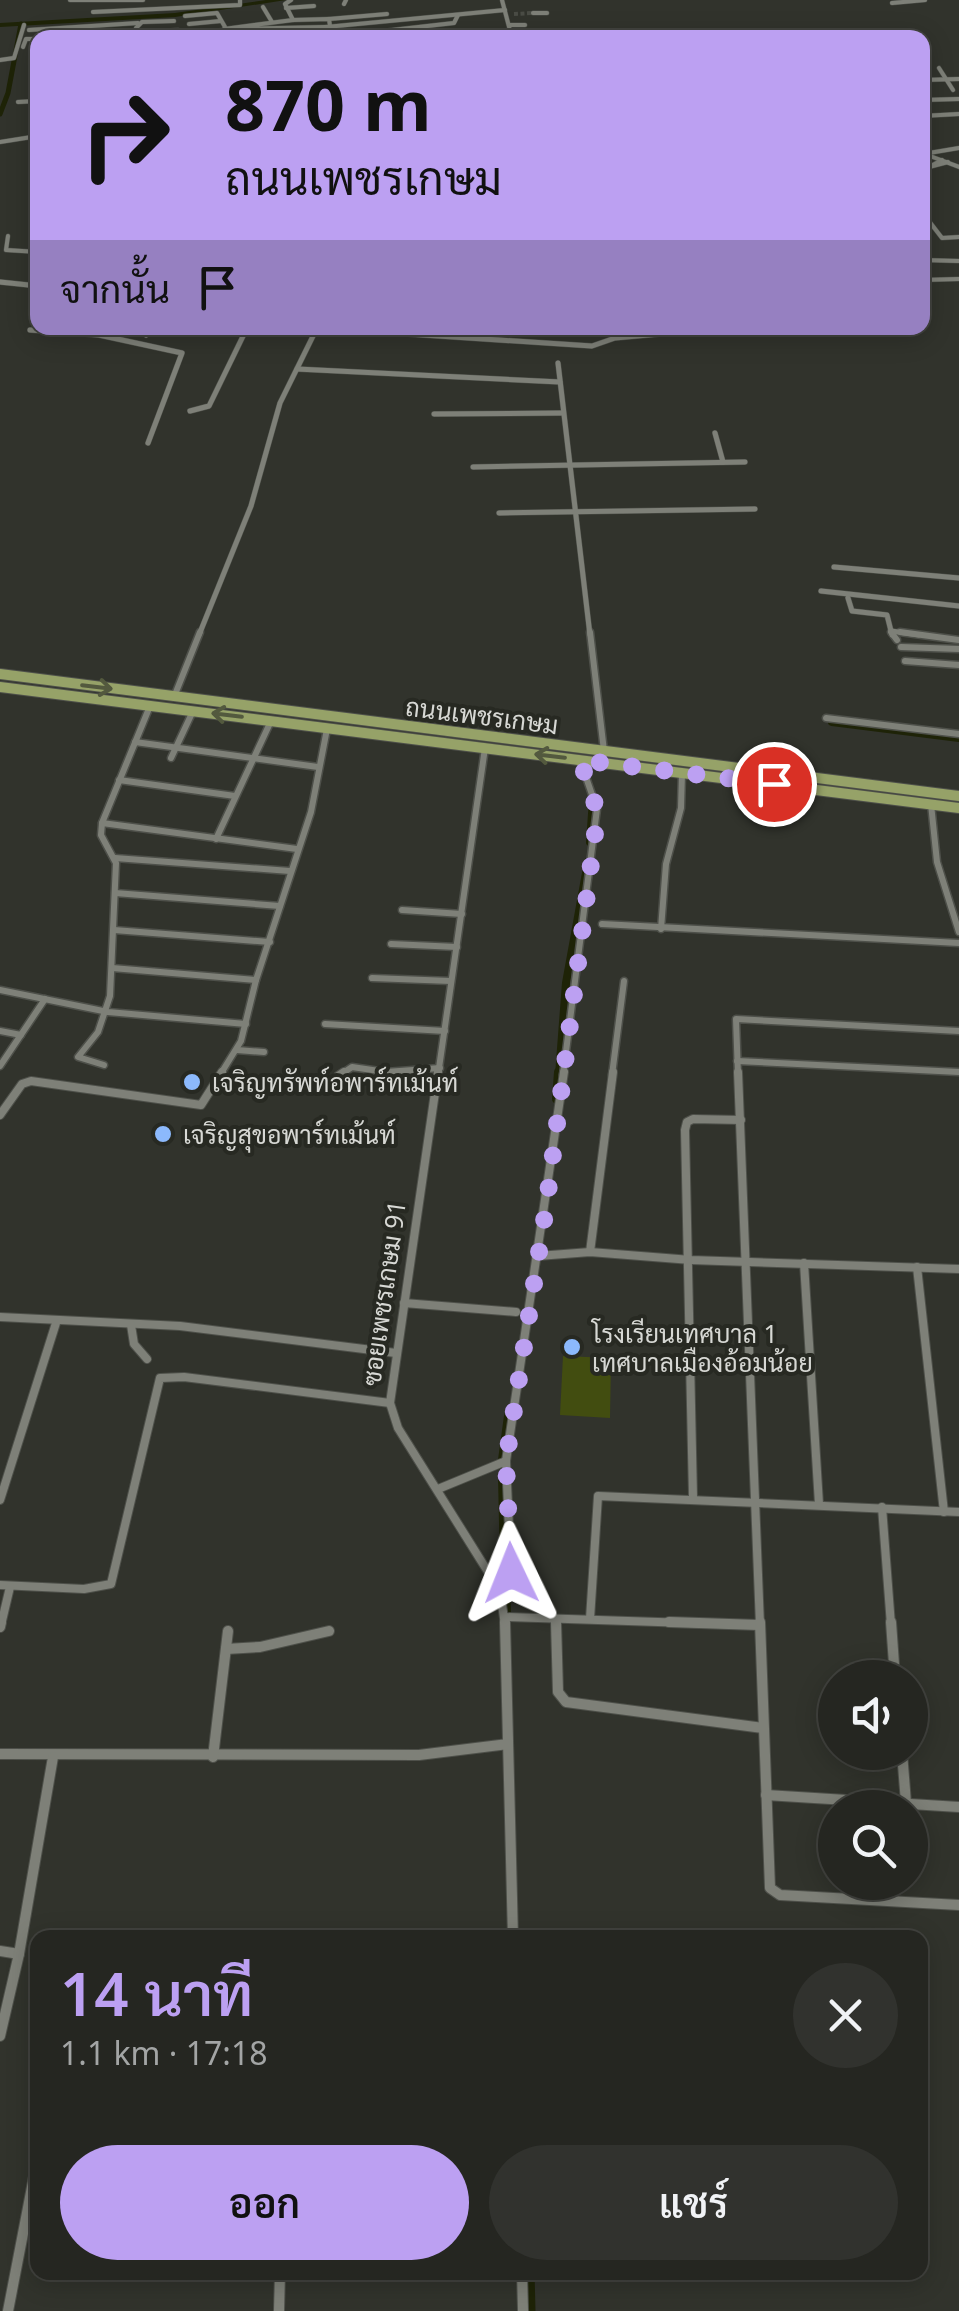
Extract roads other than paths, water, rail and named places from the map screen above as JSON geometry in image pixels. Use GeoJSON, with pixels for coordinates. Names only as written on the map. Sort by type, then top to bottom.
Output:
{"type":"FeatureCollection","features":[{"type":"Feature","properties":{"kind":"main road","name":"ถนนเพชรเกษม"},"geometry":{"type":"LineString","coordinates":[[0,674],[959,796]]}},
{"type":"Feature","properties":{"kind":"main road","name":"ถนนเพชรเกษม"},"geometry":{"type":"LineString","coordinates":[[0,687],[959,808]]}},
{"type":"Feature","properties":{"kind":"street"},"geometry":{"type":"LineString","coordinates":[[70,0],[142,0]]}},
{"type":"Feature","properties":{"kind":"street"},"geometry":{"type":"LineString","coordinates":[[151,0],[151,9]]}},
{"type":"Feature","properties":{"kind":"street"},"geometry":{"type":"LineString","coordinates":[[178,0],[179,8]]}},
{"type":"Feature","properties":{"kind":"street"},"geometry":{"type":"LineString","coordinates":[[96,1],[93,15],[209,3],[240,6],[240,0]]}},
{"type":"Feature","properties":{"kind":"street"},"geometry":{"type":"LineString","coordinates":[[291,0],[285,4],[293,20]]}},
{"type":"Feature","properties":{"kind":"street"},"geometry":{"type":"LineString","coordinates":[[502,0],[511,30]]}},
{"type":"Feature","properties":{"kind":"street"},"geometry":{"type":"LineString","coordinates":[[892,2],[925,0]]}},
{"type":"Feature","properties":{"kind":"street"},"geometry":{"type":"LineString","coordinates":[[124,1],[124,10]]}},
{"type":"Feature","properties":{"kind":"street"},"geometry":{"type":"LineString","coordinates":[[263,7],[272,22]]}},
{"type":"Feature","properties":{"kind":"street"},"geometry":{"type":"LineString","coordinates":[[286,8],[313,9],[316,19]]}},
{"type":"Feature","properties":{"kind":"street"},"geometry":{"type":"LineString","coordinates":[[238,30],[272,22],[384,13]]}},
{"type":"Feature","properties":{"kind":"street"},"geometry":{"type":"LineString","coordinates":[[414,13],[418,20]]}},
{"type":"Feature","properties":{"kind":"street"},"geometry":{"type":"LineString","coordinates":[[532,13],[547,13]]}},
{"type":"Feature","properties":{"kind":"street"},"geometry":{"type":"LineString","coordinates":[[185,16],[217,14],[224,30]]}},
{"type":"Feature","properties":{"kind":"street"},"geometry":{"type":"LineString","coordinates":[[278,30],[388,23],[438,15],[514,14]]}},
{"type":"Feature","properties":{"kind":"street"},"geometry":{"type":"LineString","coordinates":[[409,30],[454,24],[458,15]]}},
{"type":"Feature","properties":{"kind":"street"},"geometry":{"type":"LineString","coordinates":[[329,19],[330,30]]}},
{"type":"Feature","properties":{"kind":"street"},"geometry":{"type":"LineString","coordinates":[[30,30],[174,21]]}},
{"type":"Feature","properties":{"kind":"street"},"geometry":{"type":"LineString","coordinates":[[189,24],[221,21]]}},
{"type":"Feature","properties":{"kind":"street"},"geometry":{"type":"LineString","coordinates":[[388,23],[393,30]]}},
{"type":"Feature","properties":{"kind":"street"},"geometry":{"type":"LineString","coordinates":[[137,30],[138,24]]}},
{"type":"Feature","properties":{"kind":"street"},"geometry":{"type":"LineString","coordinates":[[0,60],[11,58],[24,25]]}},
{"type":"Feature","properties":{"kind":"street"},"geometry":{"type":"LineString","coordinates":[[510,25],[525,25]]}},
{"type":"Feature","properties":{"kind":"street"},"geometry":{"type":"LineString","coordinates":[[23,47],[30,40]]}},
{"type":"Feature","properties":{"kind":"street"},"geometry":{"type":"LineString","coordinates":[[939,68],[953,90]]}},
{"type":"Feature","properties":{"kind":"street"},"geometry":{"type":"LineString","coordinates":[[930,80],[959,79]]}},
{"type":"Feature","properties":{"kind":"street"},"geometry":{"type":"LineString","coordinates":[[930,100],[959,99]]}},
{"type":"Feature","properties":{"kind":"street"},"geometry":{"type":"LineString","coordinates":[[18,102],[30,101]]}},
{"type":"Feature","properties":{"kind":"street"},"geometry":{"type":"LineString","coordinates":[[930,116],[959,114]]}},
{"type":"Feature","properties":{"kind":"street"},"geometry":{"type":"LineString","coordinates":[[0,142],[30,137]]}},
{"type":"Feature","properties":{"kind":"street"},"geometry":{"type":"LineString","coordinates":[[930,152],[959,148]]}},
{"type":"Feature","properties":{"kind":"street"},"geometry":{"type":"LineString","coordinates":[[930,156],[959,167]]}},
{"type":"Feature","properties":{"kind":"street"},"geometry":{"type":"LineString","coordinates":[[930,166],[945,161]]}},
{"type":"Feature","properties":{"kind":"street"},"geometry":{"type":"LineString","coordinates":[[930,222],[942,238],[959,236]]}},
{"type":"Feature","properties":{"kind":"street"},"geometry":{"type":"LineString","coordinates":[[8,236],[6,250],[30,252]]}},
{"type":"Feature","properties":{"kind":"street"},"geometry":{"type":"LineString","coordinates":[[930,260],[959,261]]}},
{"type":"Feature","properties":{"kind":"street"},"geometry":{"type":"LineString","coordinates":[[930,280],[959,279]]}},
{"type":"Feature","properties":{"kind":"street"},"geometry":{"type":"LineString","coordinates":[[0,282],[30,283]]}},
{"type":"Feature","properties":{"kind":"street"},"geometry":{"type":"LineString","coordinates":[[103,335],[143,338],[184,354],[148,443]]}},
{"type":"Feature","properties":{"kind":"street"},"geometry":{"type":"LineString","coordinates":[[143,338],[146,335]]}},
{"type":"Feature","properties":{"kind":"street"},"geometry":{"type":"LineString","coordinates":[[190,411],[209,406],[244,335]]}},
{"type":"Feature","properties":{"kind":"street"},"geometry":{"type":"LineString","coordinates":[[174,696],[234,553],[277,414],[313,335]]}},
{"type":"Feature","properties":{"kind":"street"},"geometry":{"type":"LineString","coordinates":[[443,335],[592,346],[615,338],[648,335]]}},
{"type":"Feature","properties":{"kind":"street"},"geometry":{"type":"LineString","coordinates":[[558,363],[604,751]]}},
{"type":"Feature","properties":{"kind":"street"},"geometry":{"type":"LineString","coordinates":[[296,368],[560,382]]}},
{"type":"Feature","properties":{"kind":"street"},"geometry":{"type":"LineString","coordinates":[[434,414],[563,412]]}},
{"type":"Feature","properties":{"kind":"street"},"geometry":{"type":"LineString","coordinates":[[715,433],[722,462]]}},
{"type":"Feature","properties":{"kind":"street"},"geometry":{"type":"LineString","coordinates":[[473,467],[745,462]]}},
{"type":"Feature","properties":{"kind":"street"},"geometry":{"type":"LineString","coordinates":[[499,513],[755,509]]}},
{"type":"Feature","properties":{"kind":"street"},"geometry":{"type":"LineString","coordinates":[[834,567],[959,578]]}},
{"type":"Feature","properties":{"kind":"street"},"geometry":{"type":"LineString","coordinates":[[820,591],[959,606]]}},
{"type":"Feature","properties":{"kind":"street"},"geometry":{"type":"LineString","coordinates":[[848,598],[852,611],[888,615],[899,644],[959,650]]}},
{"type":"Feature","properties":{"kind":"street"},"geometry":{"type":"LineString","coordinates":[[891,631],[959,640]]}},
{"type":"Feature","properties":{"kind":"street"},"geometry":{"type":"LineString","coordinates":[[905,662],[959,665]]}},
{"type":"Feature","properties":{"kind":"street"},"geometry":{"type":"LineString","coordinates":[[104,1065],[78,1058],[108,1012],[115,858],[103,840],[102,823],[150,706]]}},
{"type":"Feature","properties":{"kind":"street"},"geometry":{"type":"LineString","coordinates":[[172,758],[193,711]]}},
{"type":"Feature","properties":{"kind":"street"},"geometry":{"type":"LineString","coordinates":[[826,718],[959,734]]}},
{"type":"Feature","properties":{"kind":"street"},"geometry":{"type":"LineString","coordinates":[[216,839],[272,721]]}},
{"type":"Feature","properties":{"kind":"street"},"geometry":{"type":"LineString","coordinates":[[0,1116],[22,1084],[31,1081],[202,1105],[237,1050],[246,1024],[256,980],[311,812],[328,728]]}},
{"type":"Feature","properties":{"kind":"street"},"geometry":{"type":"LineString","coordinates":[[135,742],[318,767]]}},
{"type":"Feature","properties":{"kind":"street","name":"ซอยเพชรเกษม 91"},"geometry":{"type":"LineString","coordinates":[[486,748],[390,1403],[398,1428],[500,1591],[505,1617],[513,1930]]}},
{"type":"Feature","properties":{"kind":"street"},"geometry":{"type":"LineString","coordinates":[[500,1591],[512,1564],[506,1461],[596,826],[597,810],[580,760]]}},
{"type":"Feature","properties":{"kind":"street"},"geometry":{"type":"LineString","coordinates":[[661,928],[666,864],[681,808],[682,773]]}},
{"type":"Feature","properties":{"kind":"street"},"geometry":{"type":"LineString","coordinates":[[119,780],[235,796]]}},
{"type":"Feature","properties":{"kind":"street"},"geometry":{"type":"LineString","coordinates":[[931,804],[937,862],[959,932]]}},
{"type":"Feature","properties":{"kind":"street"},"geometry":{"type":"LineString","coordinates":[[102,823],[297,849]]}},
{"type":"Feature","properties":{"kind":"street"},"geometry":{"type":"LineString","coordinates":[[115,858],[290,871]]}},
{"type":"Feature","properties":{"kind":"street"},"geometry":{"type":"LineString","coordinates":[[115,893],[280,906]]}},
{"type":"Feature","properties":{"kind":"street"},"geometry":{"type":"LineString","coordinates":[[402,910],[462,914]]}},
{"type":"Feature","properties":{"kind":"street"},"geometry":{"type":"LineString","coordinates":[[602,924],[959,943]]}},
{"type":"Feature","properties":{"kind":"street"},"geometry":{"type":"LineString","coordinates":[[114,930],[270,942]]}},
{"type":"Feature","properties":{"kind":"street"},"geometry":{"type":"LineString","coordinates":[[391,944],[457,947]]}},
{"type":"Feature","properties":{"kind":"street"},"geometry":{"type":"LineString","coordinates":[[112,968],[256,980]]}},
{"type":"Feature","properties":{"kind":"street"},"geometry":{"type":"LineString","coordinates":[[372,978],[451,981]]}},
{"type":"Feature","properties":{"kind":"street"},"geometry":{"type":"LineString","coordinates":[[590,1252],[624,981]]}},
{"type":"Feature","properties":{"kind":"street"},"geometry":{"type":"LineString","coordinates":[[0,990],[108,1012],[246,1024]]}},
{"type":"Feature","properties":{"kind":"street"},"geometry":{"type":"LineString","coordinates":[[0,1066],[45,999]]}},
{"type":"Feature","properties":{"kind":"street"},"geometry":{"type":"LineString","coordinates":[[959,1031],[738,1018],[737,1061],[770,1888],[773,1893],[959,1905]]}},
{"type":"Feature","properties":{"kind":"street"},"geometry":{"type":"LineString","coordinates":[[326,1024],[445,1031]]}},
{"type":"Feature","properties":{"kind":"street"},"geometry":{"type":"LineString","coordinates":[[0,1032],[21,1034]]}},
{"type":"Feature","properties":{"kind":"street"},"geometry":{"type":"LineString","coordinates":[[237,1050],[264,1052]]}},
{"type":"Feature","properties":{"kind":"street"},"geometry":{"type":"LineString","coordinates":[[737,1061],[959,1072]]}},
{"type":"Feature","properties":{"kind":"street"},"geometry":{"type":"LineString","coordinates":[[338,1076],[352,1067],[386,1072],[440,1068]]}},
{"type":"Feature","properties":{"kind":"street"},"geometry":{"type":"LineString","coordinates":[[694,1497],[687,1122],[741,1120]]}},
{"type":"Feature","properties":{"kind":"street"},"geometry":{"type":"LineString","coordinates":[[538,1256],[590,1252],[690,1260],[959,1270]]}},
{"type":"Feature","properties":{"kind":"street"},"geometry":{"type":"LineString","coordinates":[[804,1263],[819,1504]]}},
{"type":"Feature","properties":{"kind":"street"},"geometry":{"type":"LineString","coordinates":[[917,1268],[944,1512]]}},
{"type":"Feature","properties":{"kind":"street"},"geometry":{"type":"LineString","coordinates":[[404,1303],[516,1312]]}},
{"type":"Feature","properties":{"kind":"street"},"geometry":{"type":"LineString","coordinates":[[0,1317],[194,1328],[396,1353]]}},
{"type":"Feature","properties":{"kind":"street"},"geometry":{"type":"LineString","coordinates":[[0,1500],[56,1322]]}},
{"type":"Feature","properties":{"kind":"street"},"geometry":{"type":"LineString","coordinates":[[131,1325],[134,1344],[147,1359]]}},
{"type":"Feature","properties":{"kind":"street"},"geometry":{"type":"LineString","coordinates":[[0,1627],[5,1586],[84,1589],[112,1584],[160,1378],[184,1377],[390,1403]]}},
{"type":"Feature","properties":{"kind":"street"},"geometry":{"type":"LineString","coordinates":[[438,1489],[506,1461]]}},
{"type":"Feature","properties":{"kind":"street"},"geometry":{"type":"LineString","coordinates":[[590,1620],[595,1498],[694,1497],[959,1512]]}},
{"type":"Feature","properties":{"kind":"street"},"geometry":{"type":"LineString","coordinates":[[882,1507],[895,1660]]}},
{"type":"Feature","properties":{"kind":"street"},"geometry":{"type":"LineString","coordinates":[[505,1617],[759,1625]]}},
{"type":"Feature","properties":{"kind":"street"},"geometry":{"type":"LineString","coordinates":[[556,1619],[558,1692],[566,1702],[763,1728]]}},
{"type":"Feature","properties":{"kind":"street"},"geometry":{"type":"LineString","coordinates":[[213,1757],[228,1631]]}},
{"type":"Feature","properties":{"kind":"street"},"geometry":{"type":"LineString","coordinates":[[226,1649],[329,1631]]}},
{"type":"Feature","properties":{"kind":"street"},"geometry":{"type":"LineString","coordinates":[[0,1754],[420,1755],[508,1744]]}},
{"type":"Feature","properties":{"kind":"street"},"geometry":{"type":"LineString","coordinates":[[0,2036],[20,1954],[53,1757]]}},
{"type":"Feature","properties":{"kind":"street"},"geometry":{"type":"LineString","coordinates":[[766,1795],[818,1798]]}},
{"type":"Feature","properties":{"kind":"street"},"geometry":{"type":"LineString","coordinates":[[928,1804],[959,1806]]}},
{"type":"Feature","properties":{"kind":"street"},"geometry":{"type":"LineString","coordinates":[[0,1951],[20,1954]]}},
{"type":"Feature","properties":{"kind":"street"},"geometry":{"type":"LineString","coordinates":[[8,2311],[30,2197]]}},
{"type":"Feature","properties":{"kind":"street"},"geometry":{"type":"LineString","coordinates":[[278,2311],[280,2280]]}},
{"type":"Feature","properties":{"kind":"street"},"geometry":{"type":"LineString","coordinates":[[522,2280],[523,2311]]}},
{"type":"Feature","properties":{"kind":"waterway"},"geometry":{"type":"LineString","coordinates":[[0,25],[175,15],[282,0]]}},
{"type":"Feature","properties":{"kind":"waterway"},"geometry":{"type":"LineString","coordinates":[[0,114],[8,93],[21,24]]}},
{"type":"Feature","properties":{"kind":"waterway"},"geometry":{"type":"LineString","coordinates":[[832,722],[959,738]]}},
{"type":"Feature","properties":{"kind":"waterway"},"geometry":{"type":"LineString","coordinates":[[590,842],[593,800]]}},
{"type":"Feature","properties":{"kind":"waterway"},"geometry":{"type":"LineString","coordinates":[[559,1075],[566,983],[588,862]]}},
{"type":"Feature","properties":{"kind":"waterway"},"geometry":{"type":"LineString","coordinates":[[557,1099],[559,1072]]}},
{"type":"Feature","properties":{"kind":"waterway"},"geometry":{"type":"LineString","coordinates":[[503,1460],[509,1416]]}},
{"type":"Feature","properties":{"kind":"waterway"},"geometry":{"type":"LineString","coordinates":[[503,1476],[506,1615]]}},
{"type":"Feature","properties":{"kind":"waterway"},"geometry":{"type":"LineString","coordinates":[[529,2280],[530,2311]]}},
{"type":"Feature","properties":{"kind":"tunnel"},"geometry":{"type":"LineString","coordinates":[[514,14],[533,13]]}},
{"type":"Feature","properties":{"kind":"place","name":"เจริญทรัพท์อพาร์ทเม้นท์"},"geometry":{"type":"Point","coordinates":[192,1082]}},
{"type":"Feature","properties":{"kind":"place","name":"เจริญสุขอพาร์ทเม้นท์"},"geometry":{"type":"Point","coordinates":[163,1134]}},
{"type":"Feature","properties":{"kind":"place","name":"โรงเรียนเทศบาล 1 เทศบาลเมืองอ้อมน้อย"},"geometry":{"type":"Point","coordinates":[572,1347]}}]}
